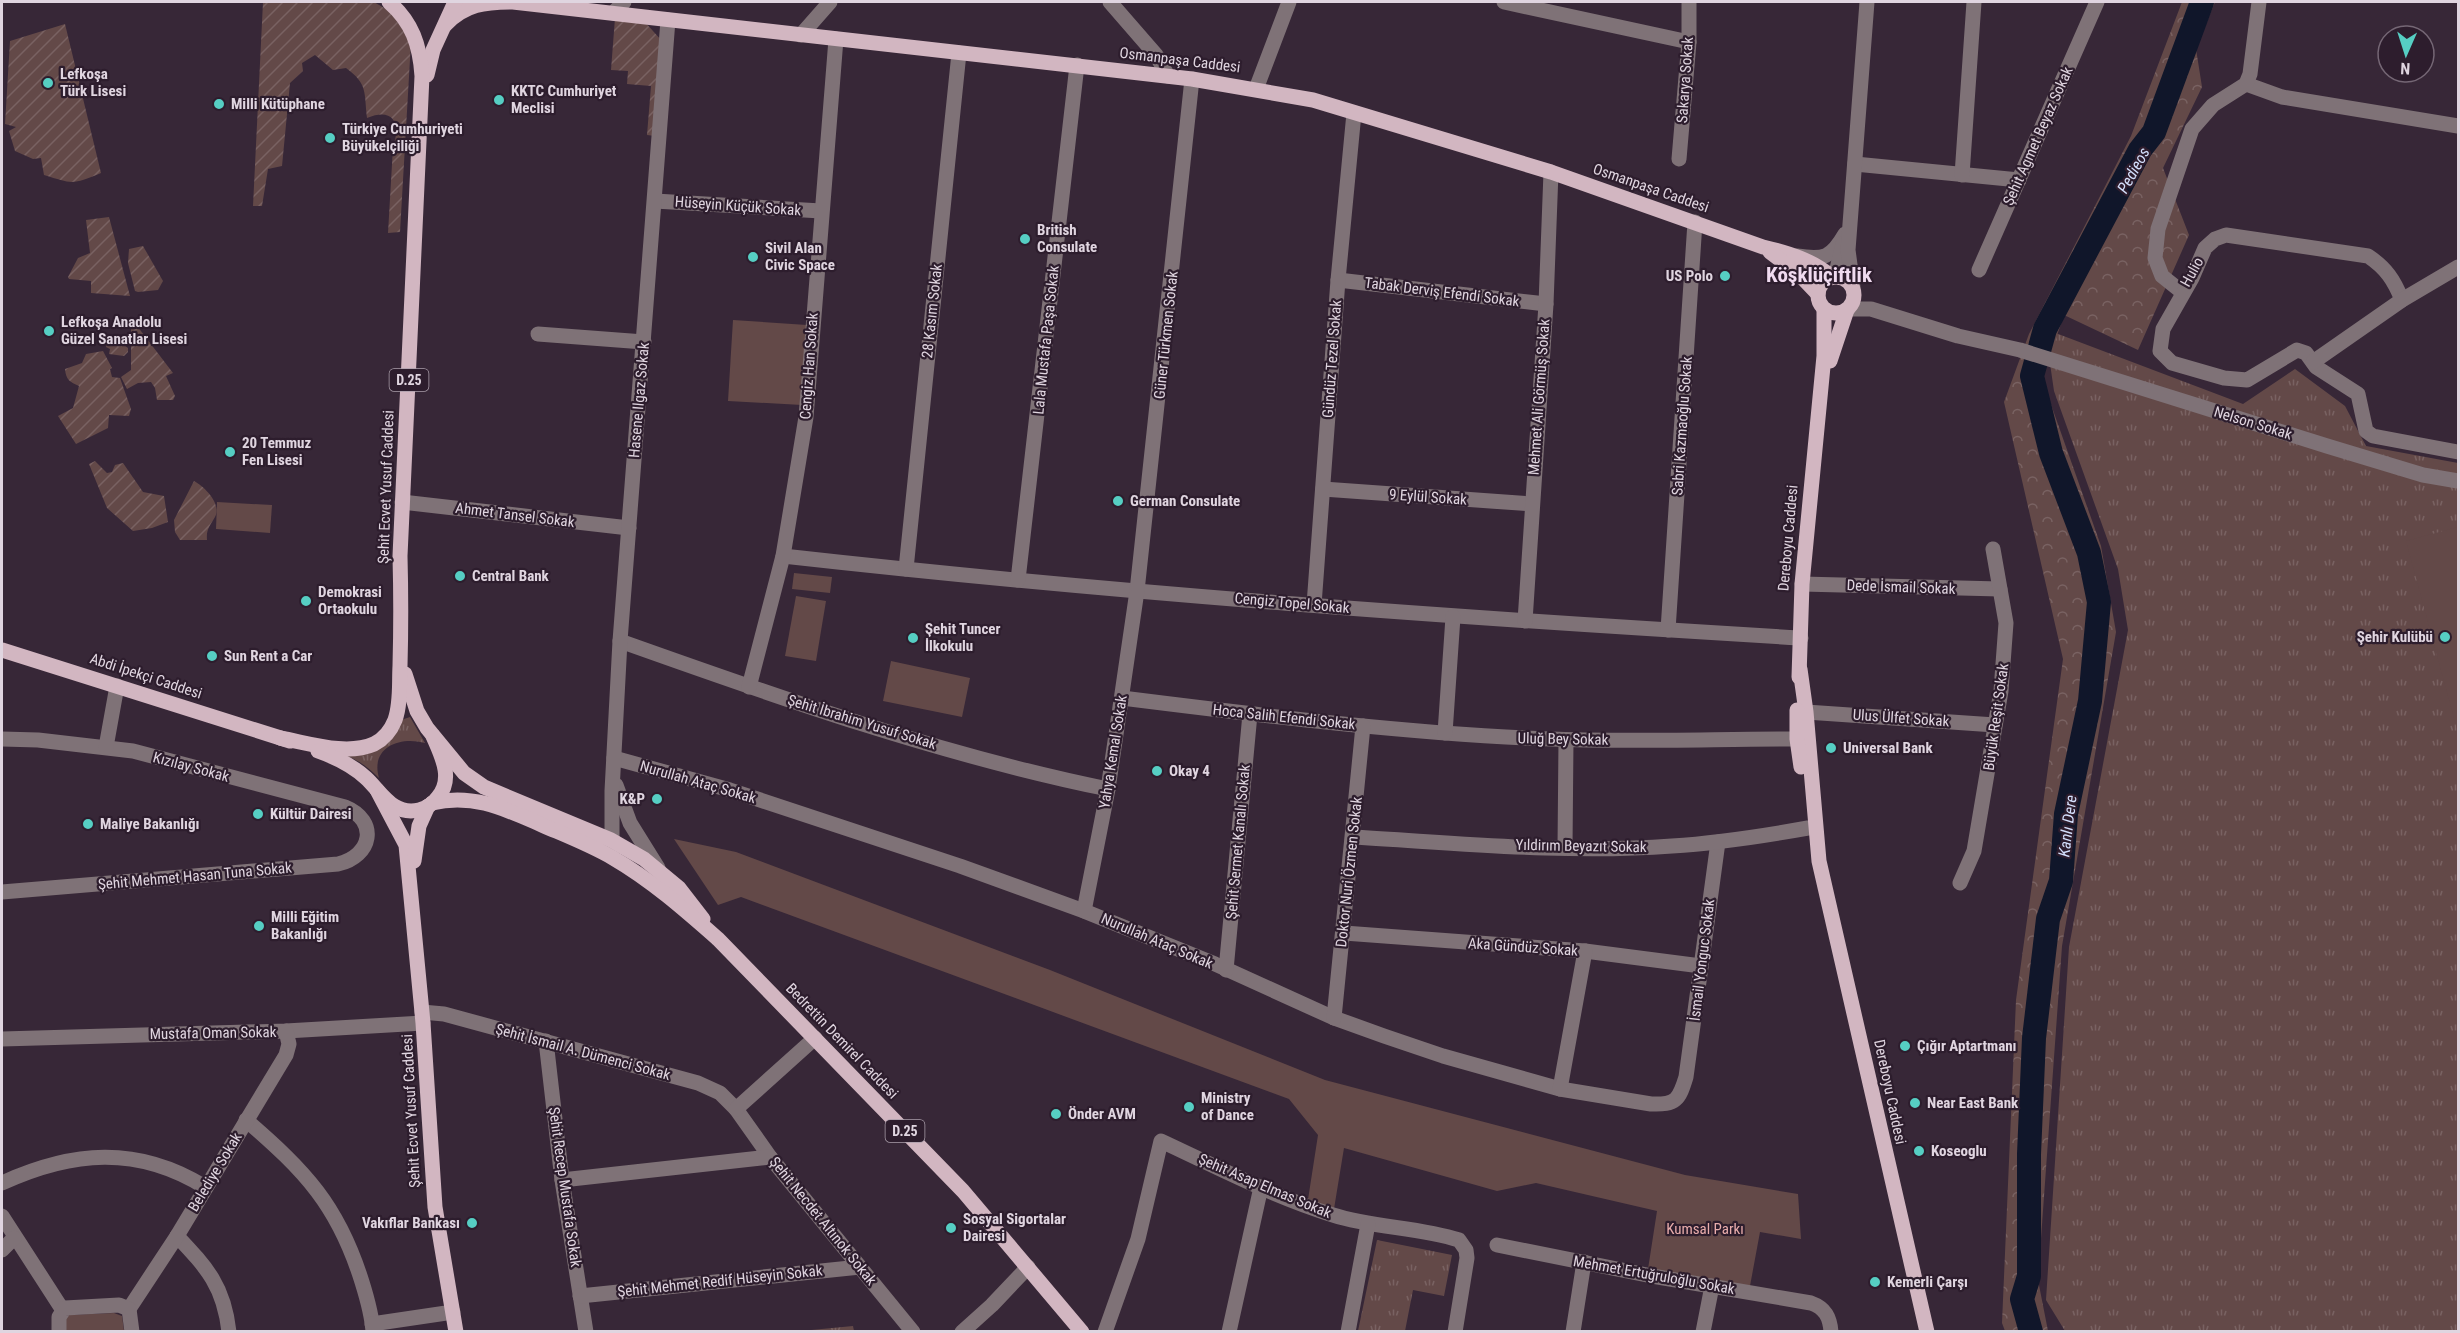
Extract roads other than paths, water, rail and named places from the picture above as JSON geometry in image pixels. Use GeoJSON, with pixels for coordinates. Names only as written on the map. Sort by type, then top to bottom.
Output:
{"type":"FeatureCollection","features":[{"type":"Feature","properties":{"kind":"main road","name":"Şehit Ecvet Yusuf Caddesi"},"geometry":{"type":"LineString","coordinates":[[388,2],[404,17],[415,34],[420,52],[422,110],[402,502],[400,650]]}},
{"type":"Feature","properties":{"kind":"main road","name":"Şehit Ecvet Yusuf Caddesi"},"geometry":{"type":"LineString","coordinates":[[422,110],[431,58],[455,2]]}},
{"type":"Feature","properties":{"kind":"main road","name":"Osmanpaşa Caddesi"},"geometry":{"type":"LineString","coordinates":[[445,26],[459,12],[484,2],[618,7],[668,20],[1077,65],[1256,89],[1313,100],[1551,172],[1763,247],[1794,255],[1834,277]]}},
{"type":"Feature","properties":{"kind":"main road","name":"Osmanpaşa Caddesi"},"geometry":{"type":"LineString","coordinates":[[548,2],[571,7]]}},
{"type":"Feature","properties":{"kind":"main road","name":"Osmanpaşa Caddesi"},"geometry":{"type":"LineString","coordinates":[[1763,247],[1798,273],[1818,294]]}},
{"type":"Feature","properties":{"kind":"main road"},"geometry":{"type":"LineString","coordinates":[[1834,277],[1846,279],[1854,289],[1854,301],[1848,310],[1835,314],[1824,309],[1818,294],[1822,283],[1834,277]]}},
{"type":"Feature","properties":{"kind":"main road","name":"Dereboyu Caddesi"},"geometry":{"type":"LineString","coordinates":[[1824,309],[1824,356],[1802,584],[1797,739],[1808,828],[1819,861],[1926,1332]]}},
{"type":"Feature","properties":{"kind":"main road","name":"Dereboyu Caddesi"},"geometry":{"type":"LineString","coordinates":[[1817,411],[1835,343],[1848,310]]}},
{"type":"Feature","properties":{"kind":"main road","name":"Abdi İpekçi Caddesi"},"geometry":{"type":"LineString","coordinates":[[2,650],[335,757],[367,779],[391,804],[402,809],[415,810],[430,805]]}},
{"type":"Feature","properties":{"kind":"main road","name":"D.25"},"geometry":{"type":"LineString","coordinates":[[400,650],[410,696],[433,736],[446,769],[442,792],[430,805]]}},
{"type":"Feature","properties":{"kind":"main road","name":"Abdi İpekçi Caddesi"},"geometry":{"type":"LineString","coordinates":[[280,738],[349,749],[381,740],[392,728],[396,715],[400,650]]}},
{"type":"Feature","properties":{"kind":"main road","name":"Dereboyu Caddesi"},"geometry":{"type":"LineString","coordinates":[[1800,669],[1819,861]]}},
{"type":"Feature","properties":{"kind":"main road","name":"Bedrettin Demirel Caddesi"},"geometry":{"type":"LineString","coordinates":[[433,736],[464,773],[484,787],[612,840],[644,859],[689,899],[718,939]]}},
{"type":"Feature","properties":{"kind":"main road","name":"Şehit Ecvet Yusuf Caddesi"},"geometry":{"type":"LineString","coordinates":[[376,790],[406,845],[412,887],[423,1018],[435,1207],[456,1332]]}},
{"type":"Feature","properties":{"kind":"main road","name":"Bedrettin Demirel Caddesi"},"geometry":{"type":"LineString","coordinates":[[430,805],[459,799],[489,803],[612,857],[684,909],[718,939],[963,1191],[1082,1332]]}},
{"type":"Feature","properties":{"kind":"main road","name":"Şehit Ecvet Yusuf Caddesi"},"geometry":{"type":"LineString","coordinates":[[412,887],[417,835],[421,819],[430,805]]}},
{"type":"Feature","properties":{"kind":"street"},"geometry":{"type":"LineString","coordinates":[[801,35],[830,2]]}},
{"type":"Feature","properties":{"kind":"street"},"geometry":{"type":"LineString","coordinates":[[1110,2],[1156,55],[1168,76]]}},
{"type":"Feature","properties":{"kind":"street"},"geometry":{"type":"LineString","coordinates":[[1256,89],[1289,2]]}},
{"type":"Feature","properties":{"kind":"street"},"geometry":{"type":"LineString","coordinates":[[1504,2],[1689,42]]}},
{"type":"Feature","properties":{"kind":"street","name":"Sakarya Sokak"},"geometry":{"type":"LineString","coordinates":[[1679,159],[1689,42],[1689,2]]}},
{"type":"Feature","properties":{"kind":"street"},"geometry":{"type":"LineString","coordinates":[[1867,2],[1848,250],[1854,289],[1871,309]]}},
{"type":"Feature","properties":{"kind":"street"},"geometry":{"type":"LineString","coordinates":[[1962,175],[1974,2]]}},
{"type":"Feature","properties":{"kind":"street","name":"Şehit Agmet Beyaz Sokak"},"geometry":{"type":"LineString","coordinates":[[1979,270],[2097,2]]}},
{"type":"Feature","properties":{"kind":"street"},"geometry":{"type":"LineString","coordinates":[[2259,2],[2250,74],[2246,84],[2282,96],[2458,126]]}},
{"type":"Feature","properties":{"kind":"street","name":"Hasene Ilgaz Sokak"},"geometry":{"type":"LineString","coordinates":[[612,857],[620,641],[668,20]]}},
{"type":"Feature","properties":{"kind":"street","name":"Cengiz Han Sokak"},"geometry":{"type":"LineString","coordinates":[[749,687],[783,556],[806,417],[836,39]]}},
{"type":"Feature","properties":{"kind":"street","name":"28 Kasım Sokak"},"geometry":{"type":"LineString","coordinates":[[906,569],[959,53]]}},
{"type":"Feature","properties":{"kind":"street","name":"Lala Mustafa Paşa Sokak"},"geometry":{"type":"LineString","coordinates":[[1018,580],[1077,65]]}},
{"type":"Feature","properties":{"kind":"street","name":"Güner Türkmen Sokak"},"geometry":{"type":"LineString","coordinates":[[1137,591],[1192,79]]}},
{"type":"Feature","properties":{"kind":"street","name":"Hulio"},"geometry":{"type":"LineString","coordinates":[[2246,84],[2214,105],[2192,129],[2158,229],[2155,258],[2162,276],[2182,292],[2192,278],[2205,248],[2226,235],[2368,256],[2382,265],[2394,281],[2402,300]]}},
{"type":"Feature","properties":{"kind":"street","name":"Gündüz Tezel Sokak"},"geometry":{"type":"LineString","coordinates":[[1314,605],[1338,280],[1354,113]]}},
{"type":"Feature","properties":{"kind":"street"},"geometry":{"type":"LineString","coordinates":[[1855,164],[2019,180]]}},
{"type":"Feature","properties":{"kind":"street","name":"Mehmet Ali Görmüş Sokak"},"geometry":{"type":"LineString","coordinates":[[1525,621],[1551,172]]}},
{"type":"Feature","properties":{"kind":"street","name":"Hüseyin Küçük Sokak"},"geometry":{"type":"LineString","coordinates":[[655,201],[821,211]]}},
{"type":"Feature","properties":{"kind":"street","name":"Sabri Kazmaoğlu Sokak"},"geometry":{"type":"LineString","coordinates":[[1668,630],[1695,222]]}},
{"type":"Feature","properties":{"kind":"street"},"geometry":{"type":"LineString","coordinates":[[1794,255],[1813,258],[1827,256],[1837,248],[1848,228]]}},
{"type":"Feature","properties":{"kind":"street"},"geometry":{"type":"LineString","coordinates":[[1834,277],[1848,228]]}},
{"type":"Feature","properties":{"kind":"street"},"geometry":{"type":"LineString","coordinates":[[2313,362],[2402,300],[2458,267]]}},
{"type":"Feature","properties":{"kind":"street","name":"Tabak Derviş Efendi Sokak"},"geometry":{"type":"LineString","coordinates":[[1338,280],[1545,304]]}},
{"type":"Feature","properties":{"kind":"street"},"geometry":{"type":"LineString","coordinates":[[2182,292],[2163,329],[2160,351],[2172,363],[2224,378],[2247,380],[2297,350],[2307,352],[2316,366],[2358,394],[2366,431],[2373,436],[2458,452]]}},
{"type":"Feature","properties":{"kind":"street"},"geometry":{"type":"LineString","coordinates":[[1848,310],[1871,309]]}},
{"type":"Feature","properties":{"kind":"street","name":"Nelson Sokak"},"geometry":{"type":"LineString","coordinates":[[1871,309],[1958,336],[2049,358],[2423,475],[2458,481]]}},
{"type":"Feature","properties":{"kind":"street"},"geometry":{"type":"LineString","coordinates":[[538,334],[644,342]]}},
{"type":"Feature","properties":{"kind":"street","name":"9 Eylül Sokak"},"geometry":{"type":"LineString","coordinates":[[1323,489],[1532,504]]}},
{"type":"Feature","properties":{"kind":"street","name":"Ahmet Tansel Sokak"},"geometry":{"type":"LineString","coordinates":[[402,502],[629,528]]}},
{"type":"Feature","properties":{"kind":"street","name":"Büyük Reşit Sokak"},"geometry":{"type":"LineString","coordinates":[[1960,883],[1974,851],[2001,691],[2006,623],[1993,549]]}},
{"type":"Feature","properties":{"kind":"street","name":"Cengiz Topel Sokak"},"geometry":{"type":"LineString","coordinates":[[783,556],[1137,591],[1453,617],[1802,638]]}},
{"type":"Feature","properties":{"kind":"street","name":"Dede İsmail Sokak"},"geometry":{"type":"LineString","coordinates":[[1802,584],[2000,589]]}},
{"type":"Feature","properties":{"kind":"street","name":"Yahya Kemal Sokak"},"geometry":{"type":"LineString","coordinates":[[1084,911],[1108,789],[1137,591]]}},
{"type":"Feature","properties":{"kind":"street"},"geometry":{"type":"LineString","coordinates":[[1445,733],[1453,617]]}},
{"type":"Feature","properties":{"kind":"street","name":"Şehit İbrahim Yusuf Sokak"},"geometry":{"type":"LineString","coordinates":[[620,641],[839,716],[1032,773],[1108,789]]}},
{"type":"Feature","properties":{"kind":"street"},"geometry":{"type":"LineString","coordinates":[[106,747],[117,686]]}},
{"type":"Feature","properties":{"kind":"street","name":"Hoca Salih Efendi Sokak"},"geometry":{"type":"LineString","coordinates":[[1122,698],[1250,714],[1445,733]]}},
{"type":"Feature","properties":{"kind":"street","name":"Ulus Ülfet Sokak"},"geometry":{"type":"LineString","coordinates":[[1806,712],[1995,725]]}},
{"type":"Feature","properties":{"kind":"street","name":"Şehit Sermet Kanalı Sokak"},"geometry":{"type":"LineString","coordinates":[[1226,970],[1250,714]]}},
{"type":"Feature","properties":{"kind":"street","name":"Doktor Nuri Özmen Sokak"},"geometry":{"type":"LineString","coordinates":[[1334,1018],[1363,726]]}},
{"type":"Feature","properties":{"kind":"street","name":"Uluğ Bey Sokak"},"geometry":{"type":"LineString","coordinates":[[1445,733],[1566,740],[1797,739]]}},
{"type":"Feature","properties":{"kind":"street","name":"Kızılay Sokak"},"geometry":{"type":"LineString","coordinates":[[2,739],[133,751],[345,807],[360,817],[366,830]]}},
{"type":"Feature","properties":{"kind":"street"},"geometry":{"type":"LineString","coordinates":[[1565,848],[1566,740]]}},
{"type":"Feature","properties":{"kind":"street","name":"Nurullah Ataç Sokak"},"geometry":{"type":"LineString","coordinates":[[614,758],[730,790],[960,866],[1084,911],[1334,1018],[1443,1056],[1560,1089],[1665,1105],[1680,1096],[1686,1077]]}},
{"type":"Feature","properties":{"kind":"street","name":"Hasene Ilgaz Sokak"},"geometry":{"type":"LineString","coordinates":[[614,779],[630,823],[661,873]]}},
{"type":"Feature","properties":{"kind":"street","name":"Yıldirım Beyazıt Sokak"},"geometry":{"type":"LineString","coordinates":[[1353,837],[1565,848],[1637,848],[1718,842],[1808,828]]}},
{"type":"Feature","properties":{"kind":"street","name":"Şehit Mehmet Hasan Tuna Sokak"},"geometry":{"type":"LineString","coordinates":[[2,892],[338,864],[360,855],[365,845],[366,830]]}},
{"type":"Feature","properties":{"kind":"street","name":"İsmail Yonguc Sokak"},"geometry":{"type":"LineString","coordinates":[[1686,1077],[1718,842]]}},
{"type":"Feature","properties":{"kind":"street","name":"Aka Gündüz Sokak"},"geometry":{"type":"LineString","coordinates":[[1344,933],[1585,951],[1701,966]]}},
{"type":"Feature","properties":{"kind":"street"},"geometry":{"type":"LineString","coordinates":[[1560,1089],[1585,951]]}},
{"type":"Feature","properties":{"kind":"street","name":"Şehit İsmail A. Dümenci Sokak"},"geometry":{"type":"LineString","coordinates":[[423,1018],[444,1014],[698,1083],[720,1093],[736,1109]]}},
{"type":"Feature","properties":{"kind":"street","name":"Mustafa Oman Sokak"},"geometry":{"type":"LineString","coordinates":[[2,1039],[286,1031],[423,1018]]}},
{"type":"Feature","properties":{"kind":"street","name":"Belediye Sokak"},"geometry":{"type":"LineString","coordinates":[[129,1309],[177,1236],[286,1055],[288,1044],[286,1031]]}},
{"type":"Feature","properties":{"kind":"street"},"geometry":{"type":"LineString","coordinates":[[736,1109],[815,1038]]}},
{"type":"Feature","properties":{"kind":"street","name":"Şehit Recep Mustafa Sokak"},"geometry":{"type":"LineString","coordinates":[[546,1041],[562,1180],[586,1332]]}},
{"type":"Feature","properties":{"kind":"street","name":"Şehit Necdet Altınok Sokak"},"geometry":{"type":"LineString","coordinates":[[736,1109],[770,1157],[913,1332]]}},
{"type":"Feature","properties":{"kind":"street"},"geometry":{"type":"LineString","coordinates":[[246,1120],[303,1171],[346,1236],[367,1300],[373,1328],[453,1312]]}},
{"type":"Feature","properties":{"kind":"street","name":"Şehit Asap Elmas Sokak"},"geometry":{"type":"LineString","coordinates":[[1105,1332],[1138,1239],[1161,1141],[1261,1187],[1333,1215],[1368,1224],[1459,1240],[1466,1250],[1467,1258],[1455,1332]]}},
{"type":"Feature","properties":{"kind":"street"},"geometry":{"type":"LineString","coordinates":[[2,1183],[40,1167],[66,1160],[103,1157],[123,1158],[168,1168],[205,1187]]}},
{"type":"Feature","properties":{"kind":"street"},"geometry":{"type":"LineString","coordinates":[[562,1180],[770,1157]]}},
{"type":"Feature","properties":{"kind":"street"},"geometry":{"type":"LineString","coordinates":[[1229,1332],[1261,1187]]}},
{"type":"Feature","properties":{"kind":"street"},"geometry":{"type":"LineString","coordinates":[[2,1216],[14,1238],[63,1309]]}},
{"type":"Feature","properties":{"kind":"street"},"geometry":{"type":"LineString","coordinates":[[1348,1332],[1368,1224]]}},
{"type":"Feature","properties":{"kind":"street"},"geometry":{"type":"LineString","coordinates":[[177,1236],[208,1269],[226,1310],[229,1332]]}},
{"type":"Feature","properties":{"kind":"street"},"geometry":{"type":"LineString","coordinates":[[2,1250],[14,1238]]}},
{"type":"Feature","properties":{"kind":"street","name":"Mehmet Ertuğruloğlu Sokak"},"geometry":{"type":"LineString","coordinates":[[1497,1245],[1811,1303],[1820,1306],[1827,1314],[1831,1332]]}},
{"type":"Feature","properties":{"kind":"street"},"geometry":{"type":"LineString","coordinates":[[1573,1332],[1584,1262]]}},
{"type":"Feature","properties":{"kind":"street","name":"Şehit Mehmet Redif Hüseyin Sokak"},"geometry":{"type":"LineString","coordinates":[[580,1296],[860,1267]]}},
{"type":"Feature","properties":{"kind":"street"},"geometry":{"type":"LineString","coordinates":[[962,1332],[992,1305],[1028,1267]]}},
{"type":"Feature","properties":{"kind":"street"},"geometry":{"type":"LineString","coordinates":[[1703,1332],[1712,1286]]}},
{"type":"Feature","properties":{"kind":"street"},"geometry":{"type":"LineString","coordinates":[[59,1332],[59,1317],[63,1309],[69,1306],[120,1305],[129,1309],[132,1332]]}},
{"type":"Feature","properties":{"kind":"waterway","name":"Kanlı Dere"},"geometry":{"type":"LineString","coordinates":[[2031,1332],[2022,1299],[2029,1276],[2029,1154],[2034,1038],[2048,919],[2061,881],[2066,814],[2090,701],[2099,602],[2089,553],[2051,453],[2032,376],[2045,329],[2140,150],[2154,132],[2202,2]]}},
{"type":"Feature","properties":{"kind":"place","name":"Lefkoşa Türk Lisesi"},"geometry":{"type":"Point","coordinates":[48,83]}},
{"type":"Feature","properties":{"kind":"place","name":"KKTC Cumhuriyet Meclisi"},"geometry":{"type":"Point","coordinates":[499,100]}},
{"type":"Feature","properties":{"kind":"place","name":"Milli Kütüphane"},"geometry":{"type":"Point","coordinates":[219,104]}},
{"type":"Feature","properties":{"kind":"place","name":"Türkiye Cumhuriyeti Büyükelçiliği"},"geometry":{"type":"Point","coordinates":[330,138]}},
{"type":"Feature","properties":{"kind":"place","name":"British Consulate"},"geometry":{"type":"Point","coordinates":[1025,239]}},
{"type":"Feature","properties":{"kind":"place","name":"Sivil Alan Civic Space"},"geometry":{"type":"Point","coordinates":[753,257]}},
{"type":"Feature","properties":{"kind":"place","name":"US Polo"},"geometry":{"type":"Point","coordinates":[1725,276]}},
{"type":"Feature","properties":{"kind":"place","name":"Lefkoşa Anadolu Güzel Sanatlar Lisesi"},"geometry":{"type":"Point","coordinates":[49,331]}},
{"type":"Feature","properties":{"kind":"place","name":"20 Temmuz Fen Lisesi"},"geometry":{"type":"Point","coordinates":[230,452]}},
{"type":"Feature","properties":{"kind":"place","name":"German Consulate"},"geometry":{"type":"Point","coordinates":[1118,501]}},
{"type":"Feature","properties":{"kind":"place","name":"Central Bank"},"geometry":{"type":"Point","coordinates":[460,576]}},
{"type":"Feature","properties":{"kind":"place","name":"Demokrasi Ortaokulu"},"geometry":{"type":"Point","coordinates":[306,601]}},
{"type":"Feature","properties":{"kind":"place","name":"Şehir Kulübü"},"geometry":{"type":"Point","coordinates":[2445,637]}},
{"type":"Feature","properties":{"kind":"place","name":"Şehit Tuncer İlkokulu"},"geometry":{"type":"Point","coordinates":[913,638]}},
{"type":"Feature","properties":{"kind":"place","name":"Sun Rent a Car"},"geometry":{"type":"Point","coordinates":[212,656]}},
{"type":"Feature","properties":{"kind":"place","name":"Universal Bank"},"geometry":{"type":"Point","coordinates":[1831,748]}},
{"type":"Feature","properties":{"kind":"place","name":"Okay 4"},"geometry":{"type":"Point","coordinates":[1157,771]}},
{"type":"Feature","properties":{"kind":"place","name":"K&P"},"geometry":{"type":"Point","coordinates":[657,799]}},
{"type":"Feature","properties":{"kind":"place","name":"Kültür Dairesi"},"geometry":{"type":"Point","coordinates":[258,814]}},
{"type":"Feature","properties":{"kind":"place","name":"Maliye Bakanlığı"},"geometry":{"type":"Point","coordinates":[88,824]}},
{"type":"Feature","properties":{"kind":"place","name":"Milli Eğitim Bakanlığı"},"geometry":{"type":"Point","coordinates":[259,926]}},
{"type":"Feature","properties":{"kind":"place","name":"Çığır Aptartmanı"},"geometry":{"type":"Point","coordinates":[1905,1046]}},
{"type":"Feature","properties":{"kind":"place","name":"Near East Bank"},"geometry":{"type":"Point","coordinates":[1915,1103]}},
{"type":"Feature","properties":{"kind":"place","name":"Ministry of Dance"},"geometry":{"type":"Point","coordinates":[1189,1107]}},
{"type":"Feature","properties":{"kind":"place","name":"Önder AVM"},"geometry":{"type":"Point","coordinates":[1056,1114]}},
{"type":"Feature","properties":{"kind":"place","name":"Koseoglu"},"geometry":{"type":"Point","coordinates":[1919,1151]}},
{"type":"Feature","properties":{"kind":"place","name":"Vakıflar Bankası"},"geometry":{"type":"Point","coordinates":[472,1223]}},
{"type":"Feature","properties":{"kind":"place","name":"Sosyal Sigortalar Dairesi"},"geometry":{"type":"Point","coordinates":[951,1228]}},
{"type":"Feature","properties":{"kind":"place","name":"Kemerli Çarşı"},"geometry":{"type":"Point","coordinates":[1875,1282]}},
{"type":"Feature","properties":{"kind":"district","name":"Köşklüçiftlik"},"geometry":{"type":"Point","coordinates":[1819,275]}},
{"type":"Feature","properties":{"kind":"water label","name":"Pedieos"},"geometry":{"type":"Point","coordinates":[2133,170]}},
{"type":"Feature","properties":{"kind":"park label","name":"Kumsal Parkı"},"geometry":{"type":"Point","coordinates":[1705,1229]}}]}
